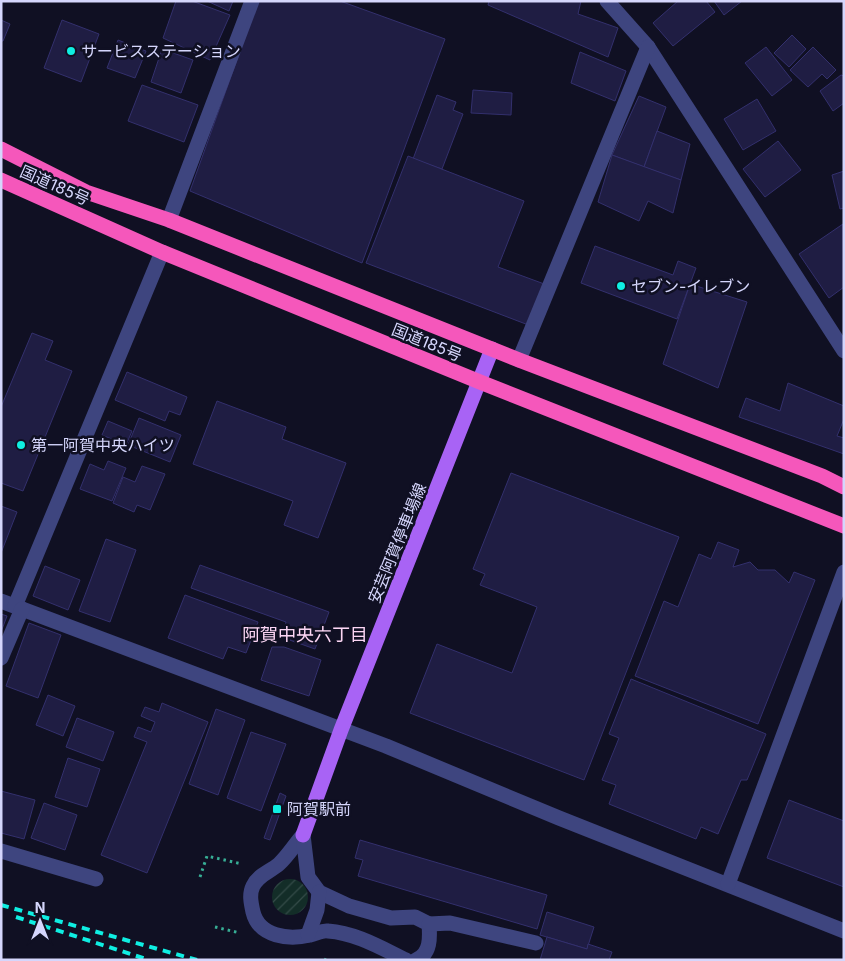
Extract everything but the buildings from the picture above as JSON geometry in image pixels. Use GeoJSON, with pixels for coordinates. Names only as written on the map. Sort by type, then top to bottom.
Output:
{"type":"FeatureCollection","features":[{"type":"Feature","properties":{"kind":"highway","name":"国道185号"},"geometry":{"type":"LineString","coordinates":[[1,149],[86,192],[169,220],[519,360],[822,476],[844,487]]}},
{"type":"Feature","properties":{"kind":"highway","name":"国道185号"},"geometry":{"type":"LineString","coordinates":[[1,180],[162,252],[480,382],[844,526]]}},
{"type":"Feature","properties":{"kind":"main road","name":"安芸阿賀停車場線"},"geometry":{"type":"LineString","coordinates":[[303,835],[341,730],[492,349]]}},
{"type":"Feature","properties":{"kind":"street"},"geometry":{"type":"LineString","coordinates":[[169,220],[252,1]]}},
{"type":"Feature","properties":{"kind":"street"},"geometry":{"type":"LineString","coordinates":[[607,1],[648,47],[844,351]]}},
{"type":"Feature","properties":{"kind":"street"},"geometry":{"type":"LineString","coordinates":[[519,360],[648,47]]}},
{"type":"Feature","properties":{"kind":"street"},"geometry":{"type":"LineString","coordinates":[[1,658],[13,605],[162,252]]}},
{"type":"Feature","properties":{"kind":"street"},"geometry":{"type":"LineString","coordinates":[[728,884],[844,572]]}},
{"type":"Feature","properties":{"kind":"street"},"geometry":{"type":"LineString","coordinates":[[13,605],[386,746],[559,818],[844,931]]}},
{"type":"Feature","properties":{"kind":"street"},"geometry":{"type":"LineString","coordinates":[[303,835],[308,877],[319,892],[349,906],[391,918],[415,917],[429,924],[450,924],[536,944]]}},
{"type":"Feature","properties":{"kind":"street"},"geometry":{"type":"LineString","coordinates":[[303,835],[279,864],[259,877],[252,887],[250,899],[254,915],[263,928],[273,935],[287,938],[308,936],[326,931],[363,939],[406,960]]}},
{"type":"Feature","properties":{"kind":"street"},"geometry":{"type":"LineString","coordinates":[[1,851],[96,879]]}},
{"type":"Feature","properties":{"kind":"street"},"geometry":{"type":"LineString","coordinates":[[308,936],[317,910],[319,892]]}},
{"type":"Feature","properties":{"kind":"street"},"geometry":{"type":"LineString","coordinates":[[416,960],[424,956],[428,948],[429,924]]}},
{"type":"Feature","properties":{"kind":"path"},"geometry":{"type":"LineString","coordinates":[[200,877],[207,856],[242,864]]}},
{"type":"Feature","properties":{"kind":"path"},"geometry":{"type":"LineString","coordinates":[[215,927],[243,934]]}},
{"type":"Feature","properties":{"kind":"green space"},"geometry":{"type":"Polygon","coordinates":[[[290,879],[297,880],[303,884],[307,890],[307,904],[303,910],[297,914],[290,915],[283,914],[277,910],[273,904],[272,897],[273,890],[277,884],[283,880],[290,879]]]}},
{"type":"Feature","properties":{"kind":"railway"},"geometry":{"type":"LineString","coordinates":[[1,905],[197,960]]}},
{"type":"Feature","properties":{"kind":"railway"},"geometry":{"type":"LineString","coordinates":[[16,917],[149,960]]}},
{"type":"Feature","properties":{"kind":"place","name":"サービスステーション"},"geometry":{"type":"Point","coordinates":[71,51]}},
{"type":"Feature","properties":{"kind":"place","name":"セブン-イレブン"},"geometry":{"type":"Point","coordinates":[621,286]}},
{"type":"Feature","properties":{"kind":"place","name":"第一阿賀中央ハイツ"},"geometry":{"type":"Point","coordinates":[21,445]}},
{"type":"Feature","properties":{"kind":"place","name":"阿賀駅前"},"geometry":{"type":"Point","coordinates":[277,809]}},
{"type":"Feature","properties":{"kind":"district","name":"阿賀中央六丁目"},"geometry":{"type":"Point","coordinates":[305,634]}}]}
